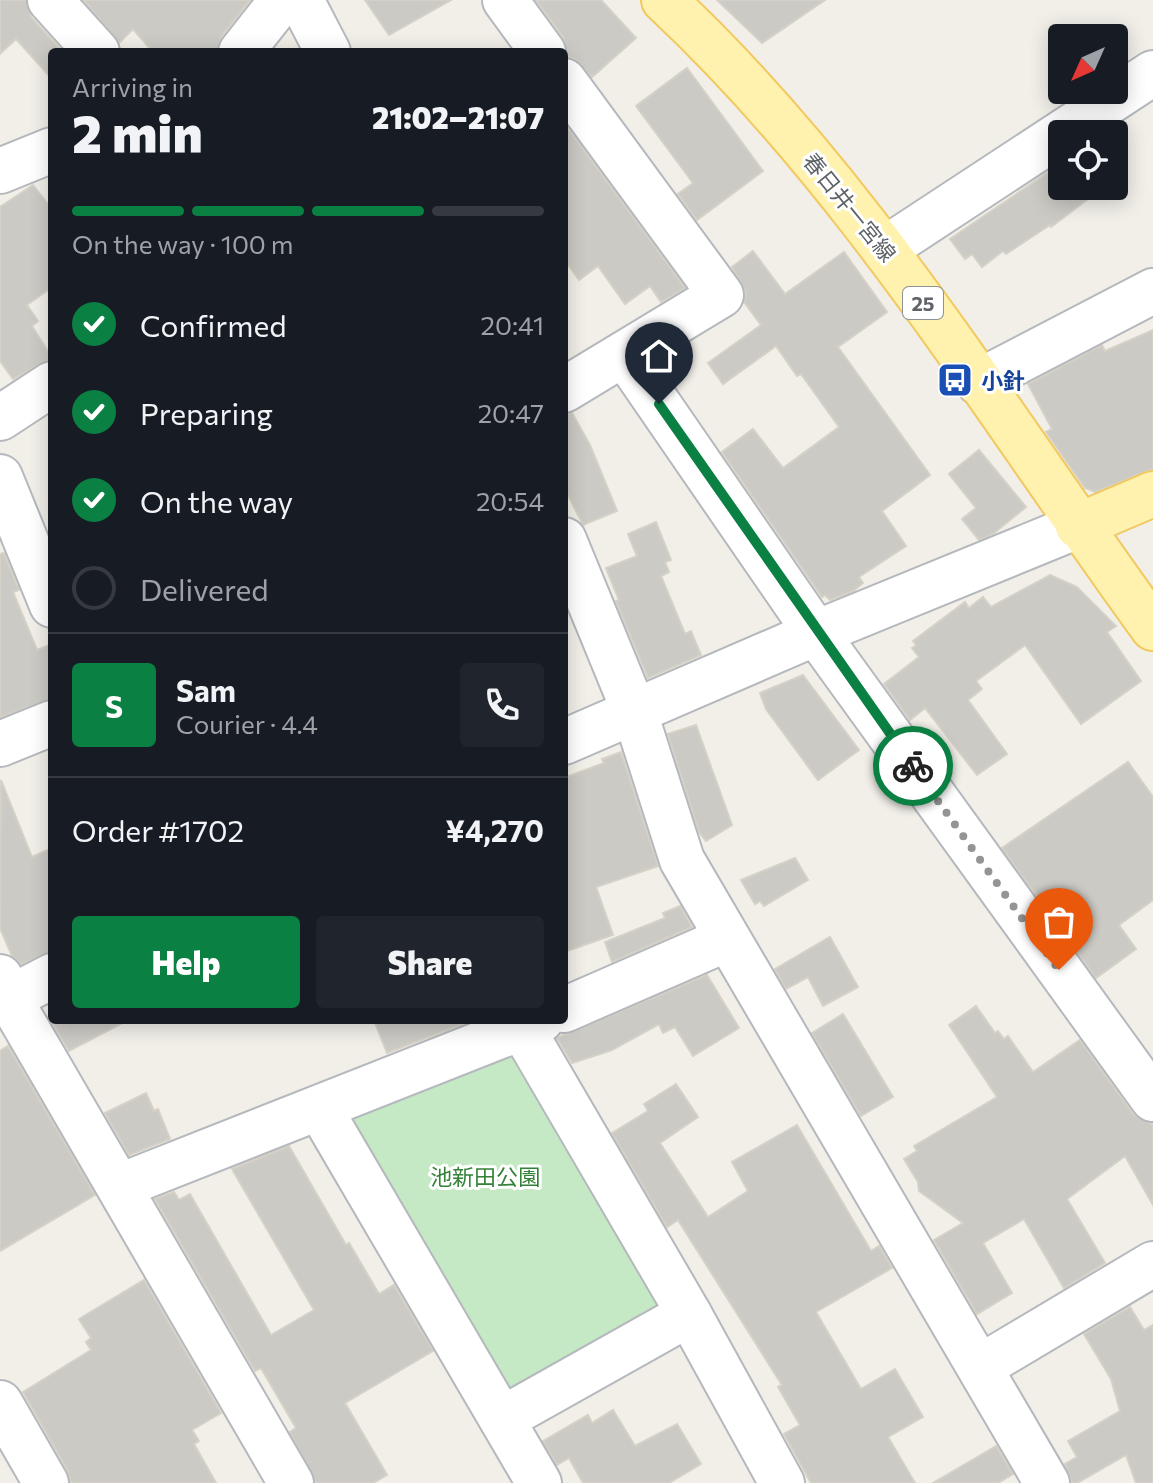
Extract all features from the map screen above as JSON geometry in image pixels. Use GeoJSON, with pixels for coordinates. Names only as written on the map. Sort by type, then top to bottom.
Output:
{"type":"FeatureCollection","features":[{"type":"Feature","properties":{"kind":"main road","name":"春日井一宮線"},"geometry":{"type":"LineString","coordinates":[[664,0],[788,130],[885,249],[1153,628]]}},
{"type":"Feature","properties":{"kind":"main road"},"geometry":{"type":"LineString","coordinates":[[1078,526],[1153,494]]}},
{"type":"Feature","properties":{"kind":"street"},"geometry":{"type":"LineString","coordinates":[[50,0],[93,48]]}},
{"type":"Feature","properties":{"kind":"street"},"geometry":{"type":"LineString","coordinates":[[244,48],[282,0]]}},
{"type":"Feature","properties":{"kind":"street"},"geometry":{"type":"LineString","coordinates":[[301,0],[326,48]]}},
{"type":"Feature","properties":{"kind":"street"},"geometry":{"type":"LineString","coordinates":[[505,0],[540,48]]}},
{"type":"Feature","properties":{"kind":"street"},"geometry":{"type":"LineString","coordinates":[[885,249],[1153,73]]}},
{"type":"Feature","properties":{"kind":"street"},"geometry":{"type":"LineString","coordinates":[[568,86],[721,295],[568,388]]}},
{"type":"Feature","properties":{"kind":"street"},"geometry":{"type":"LineString","coordinates":[[0,171],[48,152]]}},
{"type":"Feature","properties":{"kind":"street"},"geometry":{"type":"LineString","coordinates":[[978,382],[1153,291]]}},
{"type":"Feature","properties":{"kind":"street"},"geometry":{"type":"LineString","coordinates":[[624,354],[816,633],[1153,1099]]}},
{"type":"Feature","properties":{"kind":"street"},"geometry":{"type":"LineString","coordinates":[[0,418],[48,387]]}},
{"type":"Feature","properties":{"kind":"street"},"geometry":{"type":"LineString","coordinates":[[0,477],[48,595]]}},
{"type":"Feature","properties":{"kind":"street"},"geometry":{"type":"LineString","coordinates":[[568,740],[816,633],[1078,526]]}},
{"type":"Feature","properties":{"kind":"street"},"geometry":{"type":"LineString","coordinates":[[568,550],[635,713],[682,860],[1047,1483]]}},
{"type":"Feature","properties":{"kind":"street"},"geometry":{"type":"LineString","coordinates":[[0,744],[48,725]]}},
{"type":"Feature","properties":{"kind":"street"},"geometry":{"type":"LineString","coordinates":[[568,1008],[727,939]]}},
{"type":"Feature","properties":{"kind":"street"},"geometry":{"type":"LineString","coordinates":[[48,977],[3,993],[120,1186],[291,1483]]}},
{"type":"Feature","properties":{"kind":"street"},"geometry":{"type":"LineString","coordinates":[[120,1186],[531,1024],[782,1483]]}},
{"type":"Feature","properties":{"kind":"street"},"geometry":{"type":"LineString","coordinates":[[320,1109],[539,1483]]}},
{"type":"Feature","properties":{"kind":"street"},"geometry":{"type":"LineString","coordinates":[[980,1367],[1153,1264]]}},
{"type":"Feature","properties":{"kind":"street"},"geometry":{"type":"LineString","coordinates":[[502,1419],[689,1314]]}},
{"type":"Feature","properties":{"kind":"street"},"geometry":{"type":"LineString","coordinates":[[0,1403],[46,1483]]}},
{"type":"Feature","properties":{"kind":"green space","name":"池新田公園"},"geometry":{"type":"Polygon","coordinates":[[[508,1048],[522,1052],[667,1303],[507,1398],[345,1122],[351,1109],[508,1048]]]}},
{"type":"Feature","properties":{"kind":"building"},"geometry":{"type":"Polygon","coordinates":[[[0,0],[26,0],[31,17],[59,48],[48,48],[48,75],[16,39],[0,54],[0,0]]]}},
{"type":"Feature","properties":{"kind":"building"},"geometry":{"type":"Polygon","coordinates":[[[84,0],[250,0],[221,37],[218,48],[150,48],[133,29],[119,43],[84,0]]]}},
{"type":"Feature","properties":{"kind":"building"},"geometry":{"type":"Polygon","coordinates":[[[365,0],[451,0],[389,35],[365,0]]]}},
{"type":"Feature","properties":{"kind":"building"},"geometry":{"type":"Polygon","coordinates":[[[536,0],[601,0],[636,38],[592,77],[575,59],[568,57],[564,38],[536,0]]]}},
{"type":"Feature","properties":{"kind":"building"},"geometry":{"type":"Polygon","coordinates":[[[717,0],[825,0],[762,43],[717,0]]]}},
{"type":"Feature","properties":{"kind":"building"},"geometry":{"type":"Polygon","coordinates":[[[687,68],[763,171],[697,220],[678,194],[693,183],[636,106],[687,68]]]}},
{"type":"Feature","properties":{"kind":"building"},"geometry":{"type":"Polygon","coordinates":[[[568,128],[685,288],[661,302],[650,286],[625,304],[598,266],[579,280],[568,265],[568,128]]]}},
{"type":"Feature","properties":{"kind":"building"},"geometry":{"type":"Polygon","coordinates":[[[1048,172],[1048,200],[1087,200],[1051,227],[1006,254],[1003,251],[982,267],[972,254],[965,259],[950,239],[1048,172]]]}},
{"type":"Feature","properties":{"kind":"building"},"geometry":{"type":"Polygon","coordinates":[[[33,185],[48,204],[48,290],[27,305],[38,321],[32,326],[48,352],[48,360],[13,379],[0,361],[0,207],[33,185]]]}},
{"type":"Feature","properties":{"kind":"building"},"geometry":{"type":"Polygon","coordinates":[[[753,251],[785,294],[844,252],[887,312],[838,347],[930,475],[882,511],[906,546],[859,577],[863,583],[853,591],[830,600],[825,595],[822,597],[722,452],[753,429],[783,468],[839,427],[801,374],[797,376],[776,346],[723,384],[708,363],[761,325],[744,302],[746,292],[732,267],[753,251]]]}},
{"type":"Feature","properties":{"kind":"building"},"geometry":{"type":"Polygon","coordinates":[[[1153,330],[1153,469],[1095,492],[1085,488],[1046,432],[1052,429],[1028,384],[1102,345],[1105,351],[1153,330]]]}},
{"type":"Feature","properties":{"kind":"building"},"geometry":{"type":"Polygon","coordinates":[[[572,413],[590,445],[617,511],[583,525],[568,495],[568,414],[572,413]]]}},
{"type":"Feature","properties":{"kind":"building"},"geometry":{"type":"Polygon","coordinates":[[[979,450],[1026,507],[993,534],[979,540],[962,519],[976,508],[949,474],[979,450]]]}},
{"type":"Feature","properties":{"kind":"building"},"geometry":{"type":"Polygon","coordinates":[[[656,522],[671,560],[665,562],[669,572],[661,576],[685,634],[691,631],[701,655],[648,678],[616,601],[619,600],[606,568],[637,556],[628,534],[656,522]]]}},
{"type":"Feature","properties":{"kind":"building"},"geometry":{"type":"Polygon","coordinates":[[[4,553],[19,590],[13,592],[37,650],[48,646],[48,700],[0,717],[0,554],[4,553]]]}},
{"type":"Feature","properties":{"kind":"building"},"geometry":{"type":"Polygon","coordinates":[[[1050,575],[1077,587],[1116,626],[1107,632],[1141,681],[1081,724],[1025,645],[976,681],[982,689],[968,700],[1007,754],[977,775],[925,708],[910,720],[884,684],[919,657],[912,648],[916,645],[913,641],[965,602],[969,608],[983,597],[991,607],[1050,575]]]}},
{"type":"Feature","properties":{"kind":"building"},"geometry":{"type":"Polygon","coordinates":[[[803,675],[859,750],[818,780],[766,709],[760,693],[803,675]]]}},
{"type":"Feature","properties":{"kind":"building"},"geometry":{"type":"Polygon","coordinates":[[[696,725],[732,825],[706,841],[699,832],[668,734],[696,725]]]}},
{"type":"Feature","properties":{"kind":"building"},"geometry":{"type":"Polygon","coordinates":[[[621,752],[658,866],[596,887],[613,935],[568,951],[568,776],[604,763],[602,759],[621,752]]]}},
{"type":"Feature","properties":{"kind":"building"},"geometry":{"type":"Polygon","coordinates":[[[1128,762],[1153,797],[1153,900],[1119,925],[1136,949],[1096,978],[1002,848],[1128,762]]]}},
{"type":"Feature","properties":{"kind":"building"},"geometry":{"type":"Polygon","coordinates":[[[1,780],[32,857],[48,850],[48,953],[21,964],[12,956],[0,928],[1,780]]]}},
{"type":"Feature","properties":{"kind":"building"},"geometry":{"type":"Polygon","coordinates":[[[795,858],[808,880],[764,906],[760,901],[755,904],[741,880],[795,858]]]}},
{"type":"Feature","properties":{"kind":"building"},"geometry":{"type":"Polygon","coordinates":[[[680,906],[692,927],[612,962],[605,942],[665,918],[663,913],[680,906]]]}},
{"type":"Feature","properties":{"kind":"building"},"geometry":{"type":"Polygon","coordinates":[[[830,937],[858,987],[823,1006],[808,977],[786,989],[775,969],[830,937]]]}},
{"type":"Feature","properties":{"kind":"building"},"geometry":{"type":"Polygon","coordinates":[[[707,975],[739,1028],[693,1056],[675,1027],[663,1033],[659,1024],[612,1050],[572,1063],[557,1038],[707,975]]]}},
{"type":"Feature","properties":{"kind":"building"},"geometry":{"type":"Polygon","coordinates":[[[976,1006],[995,1033],[998,1031],[1004,1039],[1008,1036],[1033,1072],[1080,1040],[1133,1114],[1153,1125],[1153,1205],[1125,1156],[1067,1199],[1105,1263],[1064,1288],[1024,1219],[983,1243],[1012,1293],[977,1314],[934,1240],[963,1223],[919,1191],[918,1182],[904,1159],[917,1151],[914,1146],[997,1097],[949,1025],[976,1006]]]}},
{"type":"Feature","properties":{"kind":"building"},"geometry":{"type":"Polygon","coordinates":[[[843,1014],[893,1097],[861,1116],[812,1033],[843,1014]]]}},
{"type":"Feature","properties":{"kind":"building"},"geometry":{"type":"Polygon","coordinates":[[[53,1024],[120,1024],[69,1051],[53,1024]]]}},
{"type":"Feature","properties":{"kind":"building"},"geometry":{"type":"Polygon","coordinates":[[[376,1024],[463,1024],[387,1053],[376,1024]]]}},
{"type":"Feature","properties":{"kind":"building"},"geometry":{"type":"Polygon","coordinates":[[[8,1046],[95,1195],[0,1251],[0,1051],[8,1046]]]}},
{"type":"Feature","properties":{"kind":"building"},"geometry":{"type":"Polygon","coordinates":[[[676,1084],[698,1117],[660,1143],[708,1217],[748,1191],[732,1162],[797,1125],[871,1251],[879,1246],[892,1268],[816,1312],[861,1389],[895,1369],[923,1417],[888,1437],[915,1483],[811,1483],[784,1434],[800,1425],[778,1387],[782,1385],[678,1220],[667,1227],[612,1133],[648,1111],[644,1104],[676,1084]]]}},
{"type":"Feature","properties":{"kind":"building"},"geometry":{"type":"Polygon","coordinates":[[[146,1093],[154,1111],[158,1109],[170,1139],[129,1155],[105,1113],[146,1093]]]}},
{"type":"Feature","properties":{"kind":"building"},"geometry":{"type":"Polygon","coordinates":[[[289,1146],[346,1245],[349,1243],[379,1294],[394,1285],[433,1351],[345,1403],[387,1475],[373,1483],[316,1483],[290,1432],[296,1428],[261,1368],[255,1371],[155,1199],[174,1192],[179,1200],[190,1194],[271,1335],[314,1310],[232,1169],[289,1146]]]}},
{"type":"Feature","properties":{"kind":"building"},"geometry":{"type":"Polygon","coordinates":[[[144,1280],[221,1413],[192,1430],[199,1441],[194,1444],[216,1483],[71,1483],[68,1471],[23,1392],[91,1350],[86,1342],[91,1338],[79,1319],[144,1280]]]}},
{"type":"Feature","properties":{"kind":"building"},"geometry":{"type":"Polygon","coordinates":[[[1130,1307],[1144,1330],[1153,1325],[1153,1483],[1136,1483],[1126,1455],[1072,1483],[1065,1464],[1077,1457],[1068,1441],[1120,1411],[1111,1379],[1084,1334],[1130,1307]]]}},
{"type":"Feature","properties":{"kind":"building"},"geometry":{"type":"Polygon","coordinates":[[[613,1410],[635,1446],[677,1424],[701,1464],[669,1483],[583,1483],[569,1458],[557,1465],[543,1441],[588,1415],[592,1423],[613,1410]]]}},
{"type":"Feature","properties":{"kind":"building"},"geometry":{"type":"Polygon","coordinates":[[[996,1446],[1013,1474],[998,1483],[933,1483],[996,1446]]]}},
{"type":"Feature","properties":{"kind":"way so far"},"geometry":{"type":"LineString","coordinates":[[913,766],[1059,970]]}},
{"type":"Feature","properties":{"kind":"place","name":"小針"},"geometry":{"type":"Point","coordinates":[955,380]}},
{"type":"Feature","properties":{"kind":"route"},"geometry":{"type":"LineString","coordinates":[[659,404],[816,633],[913,766]]}}]}
